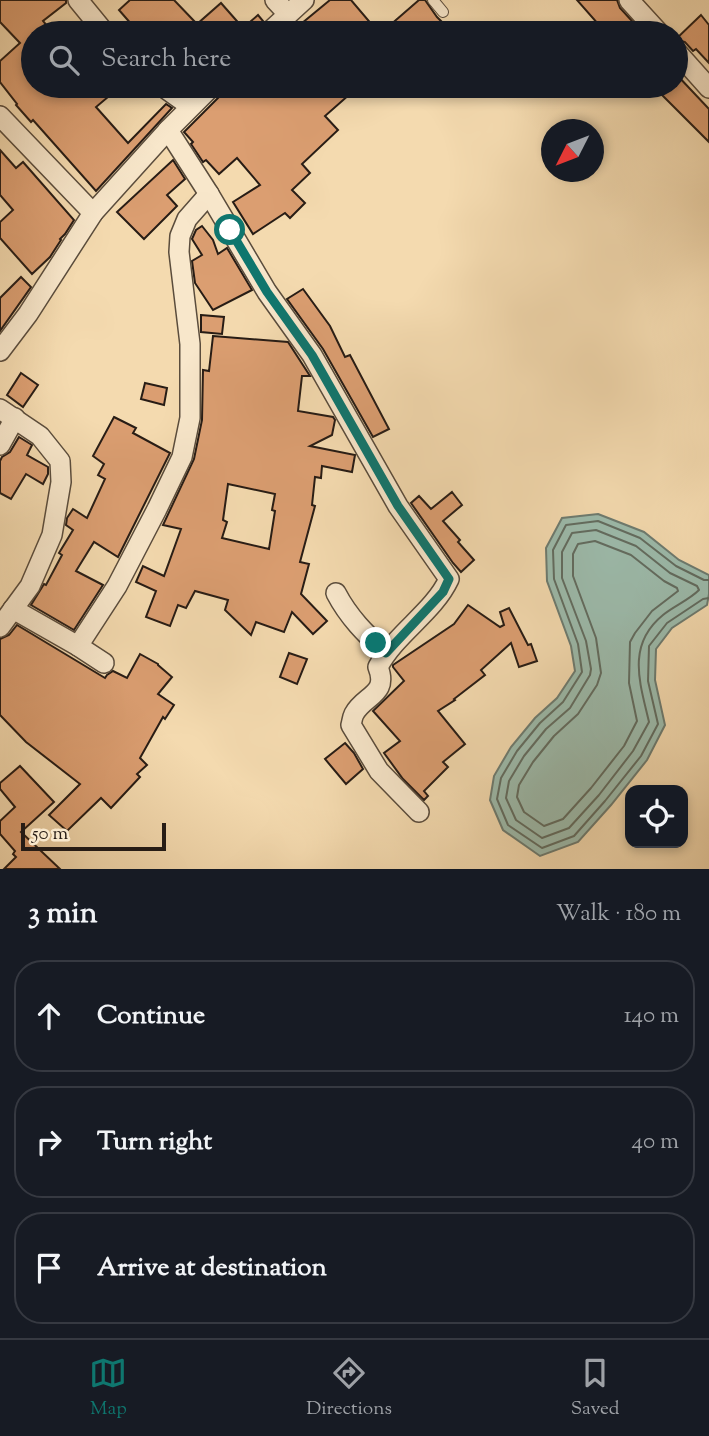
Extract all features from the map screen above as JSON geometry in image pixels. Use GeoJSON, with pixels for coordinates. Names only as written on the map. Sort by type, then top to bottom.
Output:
{"type":"FeatureCollection","features":[{"type":"Feature","properties":{"kind":"street"},"geometry":{"type":"LineString","coordinates":[[78,0],[95,21]]}},
{"type":"Feature","properties":{"kind":"street"},"geometry":{"type":"LineString","coordinates":[[282,7],[304,0]]}},
{"type":"Feature","properties":{"kind":"street"},"geometry":{"type":"LineString","coordinates":[[629,0],[648,21]]}},
{"type":"Feature","properties":{"kind":"street"},"geometry":{"type":"LineString","coordinates":[[688,64],[709,88]]}},
{"type":"Feature","properties":{"kind":"street"},"geometry":{"type":"LineString","coordinates":[[179,98],[190,106]]}},
{"type":"Feature","properties":{"kind":"street"},"geometry":{"type":"LineString","coordinates":[[0,351],[35,303],[93,213],[199,98]]}},
{"type":"Feature","properties":{"kind":"street"},"geometry":{"type":"LineString","coordinates":[[0,116],[93,213]]}},
{"type":"Feature","properties":{"kind":"street"},"geometry":{"type":"LineString","coordinates":[[168,130],[267,292],[312,355],[398,506],[449,579],[443,592],[386,653],[378,667],[382,677],[381,686],[354,713],[351,725],[379,771],[419,811]]}},
{"type":"Feature","properties":{"kind":"street"},"geometry":{"type":"LineString","coordinates":[[78,646],[117,586],[182,457],[190,418],[190,344],[179,252],[180,236],[187,219],[209,194]]}},
{"type":"Feature","properties":{"kind":"street"},"geometry":{"type":"LineString","coordinates":[[0,445],[8,414],[40,436],[60,461],[61,482],[52,535],[30,586],[0,627]]}},
{"type":"Feature","properties":{"kind":"street"},"geometry":{"type":"LineString","coordinates":[[336,593],[345,611],[386,653]]}},
{"type":"Feature","properties":{"kind":"street"},"geometry":{"type":"LineString","coordinates":[[13,609],[104,663]]}},
{"type":"Feature","properties":{"kind":"lane"},"geometry":{"type":"LineString","coordinates":[[433,0],[443,12]]}},
{"type":"Feature","properties":{"kind":"water"},"geometry":{"type":"Polygon","coordinates":[[[598,514],[644,532],[679,560],[709,575],[709,594],[707,605],[672,628],[656,649],[655,680],[665,725],[647,760],[578,842],[540,856],[503,830],[490,800],[494,776],[511,747],[535,718],[557,698],[575,671],[571,646],[547,581],[546,548],[562,518],[598,514]]]}},
{"type":"Feature","properties":{"kind":"building"},"geometry":{"type":"Polygon","coordinates":[[[0,0],[66,0],[66,3],[43,21],[21,21],[21,98],[107,98],[96,107],[128,143],[166,104],[172,108],[96,191],[33,120],[31,122],[16,105],[0,82],[0,61],[20,43],[0,22],[0,0]]]}},
{"type":"Feature","properties":{"kind":"building"},"geometry":{"type":"Polygon","coordinates":[[[130,0],[174,0],[194,21],[129,21],[119,10],[130,0]]]}},
{"type":"Feature","properties":{"kind":"building"},"geometry":{"type":"Polygon","coordinates":[[[330,0],[351,0],[369,21],[305,21],[330,0]]]}},
{"type":"Feature","properties":{"kind":"building"},"geometry":{"type":"Polygon","coordinates":[[[419,0],[425,0],[441,21],[395,21],[419,0]]]}},
{"type":"Feature","properties":{"kind":"building"},"geometry":{"type":"Polygon","coordinates":[[[577,0],[617,0],[620,8],[632,21],[595,21],[577,0]]]}},
{"type":"Feature","properties":{"kind":"building"},"geometry":{"type":"Polygon","coordinates":[[[221,3],[237,21],[200,21],[221,3]]]}},
{"type":"Feature","properties":{"kind":"building"},"geometry":{"type":"Polygon","coordinates":[[[258,15],[263,21],[251,21],[258,15]]]}},
{"type":"Feature","properties":{"kind":"building"},"geometry":{"type":"Polygon","coordinates":[[[701,15],[709,25],[709,63],[696,49],[693,51],[688,45],[688,27],[701,15]]]}},
{"type":"Feature","properties":{"kind":"building"},"geometry":{"type":"Polygon","coordinates":[[[688,87],[709,109],[709,142],[665,98],[688,98],[688,87]]]}},
{"type":"Feature","properties":{"kind":"building"},"geometry":{"type":"Polygon","coordinates":[[[218,98],[345,98],[325,116],[338,130],[302,164],[310,173],[292,190],[305,203],[290,218],[285,213],[253,234],[233,202],[260,185],[237,158],[219,174],[206,160],[203,162],[191,144],[193,142],[184,132],[218,98]]]}},
{"type":"Feature","properties":{"kind":"building"},"geometry":{"type":"Polygon","coordinates":[[[0,150],[16,168],[23,162],[74,220],[50,257],[32,274],[0,238],[0,222],[13,210],[0,195],[0,150]]]}},
{"type":"Feature","properties":{"kind":"building"},"geometry":{"type":"Polygon","coordinates":[[[173,160],[185,179],[167,195],[177,206],[144,239],[117,212],[173,160]]]}},
{"type":"Feature","properties":{"kind":"building"},"geometry":{"type":"Polygon","coordinates":[[[202,226],[213,240],[218,254],[227,248],[252,290],[213,310],[195,283],[192,261],[202,255],[192,239],[196,230],[202,226]]]}},
{"type":"Feature","properties":{"kind":"building"},"geometry":{"type":"Polygon","coordinates":[[[21,277],[31,287],[0,331],[0,298],[21,277]]]}},
{"type":"Feature","properties":{"kind":"building"},"geometry":{"type":"Polygon","coordinates":[[[303,289],[330,326],[345,357],[350,355],[389,429],[373,437],[323,349],[287,299],[303,289]]]}},
{"type":"Feature","properties":{"kind":"building"},"geometry":{"type":"Polygon","coordinates":[[[201,315],[224,317],[222,334],[201,332],[201,315]]]}},
{"type":"Feature","properties":{"kind":"building"},"geometry":{"type":"Polygon","coordinates":[[[213,336],[288,342],[310,376],[302,376],[298,411],[333,417],[335,420],[332,435],[310,446],[355,455],[352,472],[322,466],[321,478],[315,477],[312,505],[315,506],[300,562],[309,564],[301,594],[327,621],[313,634],[292,612],[284,632],[256,622],[251,635],[225,610],[228,600],[195,591],[186,608],[178,605],[170,626],[146,617],[156,591],[136,582],[143,566],[164,576],[181,529],[163,525],[194,459],[202,420],[203,370],[209,371],[213,336]],[[228,484],[223,520],[227,522],[222,538],[269,549],[275,494],[228,484]]]}},
{"type":"Feature","properties":{"kind":"building"},"geometry":{"type":"Polygon","coordinates":[[[21,373],[38,385],[23,407],[7,395],[21,373]]]}},
{"type":"Feature","properties":{"kind":"building"},"geometry":{"type":"Polygon","coordinates":[[[145,383],[167,388],[164,405],[141,399],[145,383]]]}},
{"type":"Feature","properties":{"kind":"building"},"geometry":{"type":"Polygon","coordinates":[[[114,417],[136,428],[133,433],[170,453],[118,557],[94,542],[76,571],[103,585],[74,630],[31,605],[44,584],[46,585],[62,555],[59,553],[73,530],[66,525],[67,518],[73,509],[87,518],[105,479],[98,475],[104,464],[93,456],[114,417]]]}},
{"type":"Feature","properties":{"kind":"building"},"geometry":{"type":"Polygon","coordinates":[[[19,437],[32,445],[27,455],[48,467],[48,474],[43,484],[26,474],[11,499],[0,493],[0,461],[10,452],[19,437]]]}},
{"type":"Feature","properties":{"kind":"building"},"geometry":{"type":"Polygon","coordinates":[[[452,492],[462,505],[443,521],[474,560],[461,572],[411,503],[419,496],[431,509],[452,492]]]}},
{"type":"Feature","properties":{"kind":"building"},"geometry":{"type":"Polygon","coordinates":[[[468,605],[500,627],[504,625],[500,612],[509,608],[528,645],[531,644],[537,661],[519,667],[511,643],[481,670],[485,675],[438,711],[465,744],[443,762],[448,767],[424,791],[428,796],[424,800],[403,779],[384,753],[400,741],[373,711],[404,681],[393,665],[454,624],[468,605]]]}},
{"type":"Feature","properties":{"kind":"building"},"geometry":{"type":"Polygon","coordinates":[[[17,625],[105,678],[113,671],[127,678],[140,654],[158,664],[172,677],[158,694],[174,705],[165,719],[163,717],[140,758],[147,765],[137,774],[140,777],[111,808],[101,798],[67,831],[49,815],[80,784],[26,742],[0,715],[0,639],[9,635],[17,625]]]}},
{"type":"Feature","properties":{"kind":"building"},"geometry":{"type":"Polygon","coordinates":[[[289,653],[307,659],[297,684],[280,677],[289,653]]]}},
{"type":"Feature","properties":{"kind":"building"},"geometry":{"type":"Polygon","coordinates":[[[345,743],[363,769],[346,784],[325,759],[345,743]]]}},
{"type":"Feature","properties":{"kind":"building"},"geometry":{"type":"Polygon","coordinates":[[[20,766],[54,802],[21,832],[60,869],[4,869],[16,857],[13,854],[15,851],[0,834],[0,821],[15,807],[0,789],[0,783],[20,766]]]}},
{"type":"Feature","properties":{"kind":"route"},"geometry":{"type":"LineString","coordinates":[[230,230],[267,292],[312,355],[398,506],[449,579],[443,592],[386,653],[376,643]]}}]}
